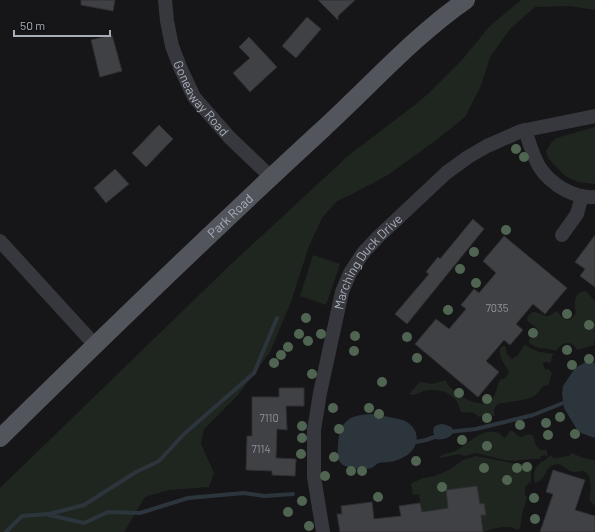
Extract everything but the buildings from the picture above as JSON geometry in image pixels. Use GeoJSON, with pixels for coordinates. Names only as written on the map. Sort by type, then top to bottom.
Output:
{"type":"FeatureCollection","features":[{"type":"Feature","properties":{"kind":"main road","name":"Park Road"},"geometry":{"type":"LineString","coordinates":[[0,438],[95,345],[422,34],[451,10],[466,0]]}},
{"type":"Feature","properties":{"kind":"street","name":"Goneaway Road"},"geometry":{"type":"LineString","coordinates":[[165,0],[172,46],[194,97],[230,138],[271,177]]}},
{"type":"Feature","properties":{"kind":"street","name":"Marching Duck Drive"},"geometry":{"type":"LineString","coordinates":[[323,532],[314,477],[314,430],[320,393],[342,292],[350,273],[363,253],[446,173],[468,157],[487,146],[521,131],[595,116]]}},
{"type":"Feature","properties":{"kind":"street"},"geometry":{"type":"LineString","coordinates":[[525,130],[533,156],[544,174],[557,185],[574,194],[589,197],[562,235]]}},
{"type":"Feature","properties":{"kind":"street"},"geometry":{"type":"LineString","coordinates":[[0,241],[95,345]]}},
{"type":"Feature","properties":{"kind":"shaded area"},"geometry":{"type":"Polygon","coordinates":[[[521,0],[595,0],[595,10],[569,6],[535,7],[510,29],[490,57],[481,86],[465,117],[388,175],[337,201],[322,218],[309,246],[291,302],[270,352],[239,394],[204,429],[201,444],[214,473],[209,487],[169,490],[145,497],[124,532],[0,532],[0,488],[228,267],[349,155],[429,93],[461,61],[490,26],[521,0]]]}},
{"type":"Feature","properties":{"kind":"shaded area"},"geometry":{"type":"Polygon","coordinates":[[[595,127],[595,184],[578,182],[565,176],[548,158],[546,151],[556,138],[595,127]]]}},
{"type":"Feature","properties":{"kind":"shaded area"},"geometry":{"type":"Polygon","coordinates":[[[313,255],[340,264],[326,305],[300,296],[313,255]]]}},
{"type":"Feature","properties":{"kind":"shaded area"},"geometry":{"type":"Polygon","coordinates":[[[586,291],[595,301],[594,345],[577,350],[570,343],[567,343],[561,345],[556,351],[539,348],[529,343],[529,339],[537,335],[538,331],[527,320],[528,316],[533,312],[549,316],[557,311],[562,318],[568,320],[576,313],[575,299],[579,293],[586,291]]]}},
{"type":"Feature","properties":{"kind":"shaded area"},"geometry":{"type":"Polygon","coordinates":[[[525,344],[540,352],[554,354],[552,356],[551,363],[543,363],[544,368],[546,370],[549,369],[552,373],[548,386],[545,385],[536,395],[531,398],[498,404],[494,409],[495,416],[486,415],[479,417],[474,413],[461,412],[451,395],[444,392],[432,390],[411,395],[409,394],[421,382],[432,384],[446,380],[451,388],[464,398],[478,403],[490,401],[493,399],[501,379],[504,379],[509,373],[500,354],[501,347],[506,347],[507,354],[512,359],[518,355],[525,344]]]}},
{"type":"Feature","properties":{"kind":"shaded area"},"geometry":{"type":"Polygon","coordinates":[[[588,361],[595,363],[595,438],[581,433],[576,428],[564,408],[562,394],[563,386],[575,368],[588,361]]]}},
{"type":"Feature","properties":{"kind":"shaded area"},"geometry":{"type":"Polygon","coordinates":[[[372,414],[395,418],[407,422],[412,426],[417,436],[415,446],[407,455],[391,462],[380,463],[371,468],[349,468],[340,462],[338,455],[338,444],[341,429],[348,420],[352,418],[372,414]]]}},
{"type":"Feature","properties":{"kind":"shaded area"},"geometry":{"type":"Polygon","coordinates":[[[441,424],[452,428],[453,434],[446,438],[435,439],[434,427],[441,424]]]}},
{"type":"Feature","properties":{"kind":"shaded area"},"geometry":{"type":"Polygon","coordinates":[[[510,431],[513,431],[521,437],[528,434],[533,436],[537,447],[541,450],[546,450],[548,454],[540,457],[541,459],[515,461],[504,460],[476,453],[465,456],[459,454],[440,458],[440,456],[455,451],[484,433],[496,432],[505,438],[510,431]]]}},
{"type":"Feature","properties":{"kind":"shaded area"},"geometry":{"type":"Polygon","coordinates":[[[572,453],[583,458],[595,460],[595,506],[589,499],[591,489],[589,476],[584,471],[572,472],[559,464],[556,464],[550,466],[544,477],[535,483],[534,472],[540,463],[551,455],[553,458],[557,458],[569,456],[572,453]]]}},
{"type":"Feature","properties":{"kind":"shaded area"},"geometry":{"type":"Polygon","coordinates":[[[476,456],[520,464],[528,462],[533,467],[531,472],[531,482],[525,489],[527,498],[522,514],[520,528],[518,530],[505,527],[483,532],[481,515],[485,515],[484,503],[480,504],[477,486],[446,490],[448,508],[422,512],[419,494],[413,495],[412,483],[423,478],[435,476],[449,470],[463,460],[476,456]]]}},
{"type":"Feature","properties":{"kind":"waterway"},"geometry":{"type":"LineString","coordinates":[[6,532],[22,516],[49,514],[84,505],[136,472],[159,461],[184,434],[254,373],[277,318]]}},
{"type":"Feature","properties":{"kind":"waterway"},"geometry":{"type":"LineString","coordinates":[[448,432],[476,429],[533,415],[563,403]]}},
{"type":"Feature","properties":{"kind":"waterway"},"geometry":{"type":"LineString","coordinates":[[411,443],[440,435]]}},
{"type":"Feature","properties":{"kind":"waterway"},"geometry":{"type":"LineString","coordinates":[[49,515],[84,523],[108,512],[140,513],[188,498],[244,493],[265,496],[293,494]]}}]}
